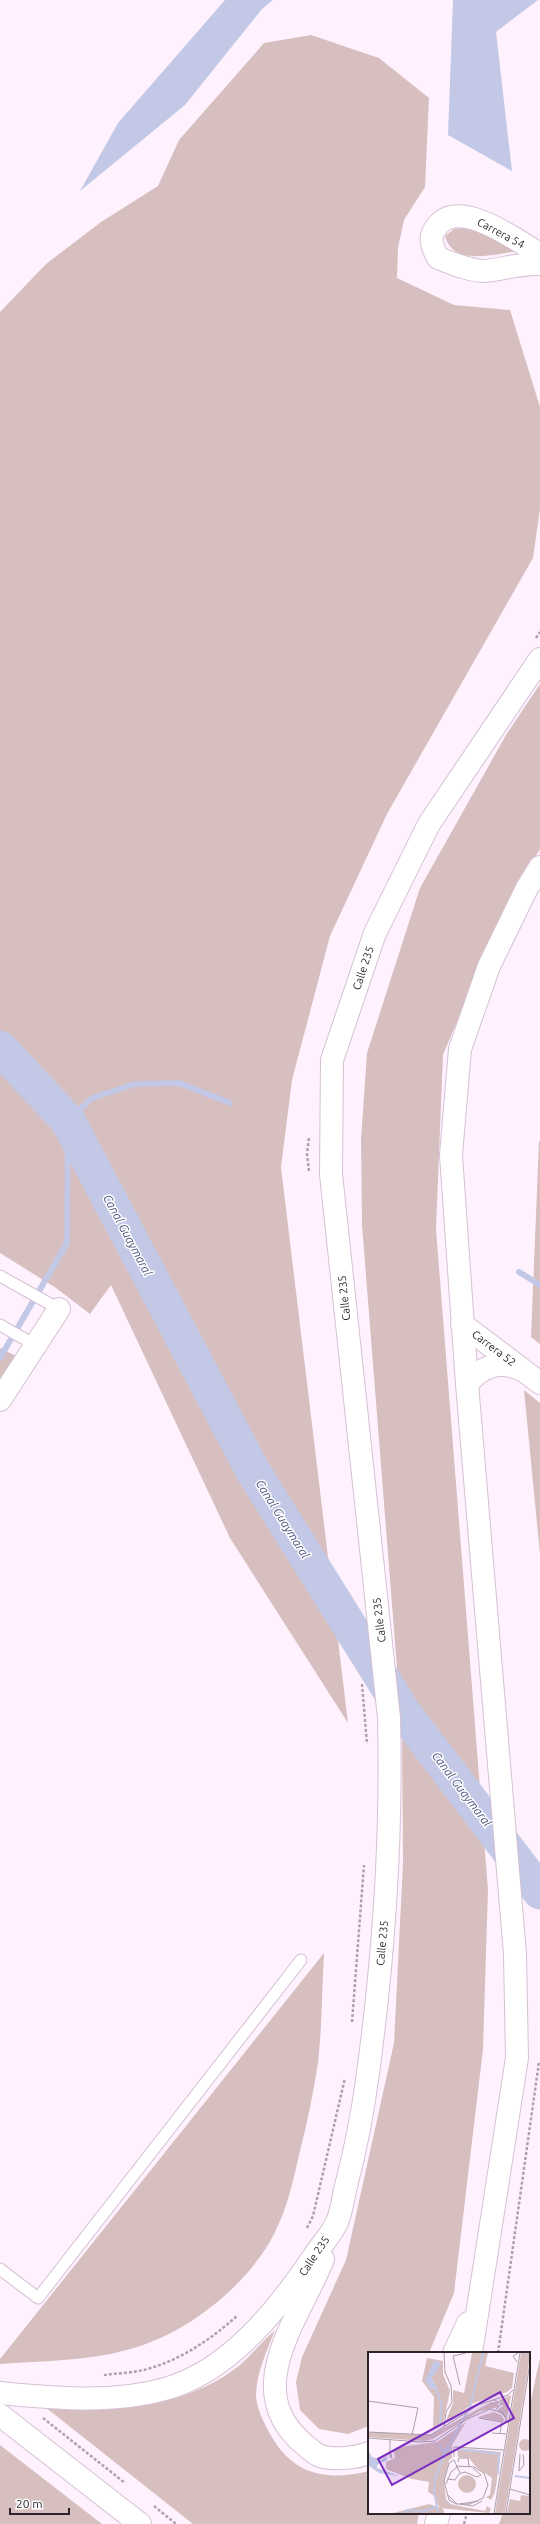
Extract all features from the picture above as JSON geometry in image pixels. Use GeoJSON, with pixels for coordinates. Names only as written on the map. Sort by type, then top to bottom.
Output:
{"type":"FeatureCollection","features":[{"type":"Feature","properties":{"kind":"main road","name":"Carrera 54"},"geometry":{"type":"LineString","coordinates":[[540,254],[468,216],[451,216],[441,221],[432,231],[431,245],[438,258],[464,268],[484,271],[527,263],[540,264]]}},
{"type":"Feature","properties":{"kind":"main road","name":"Calle 235"},"geometry":{"type":"LineString","coordinates":[[0,2393],[58,2397],[128,2396],[167,2389],[203,2372],[234,2351],[264,2322],[290,2291],[337,2222],[361,2127],[373,2038],[389,1856],[389,1718],[331,1174],[332,1060],[375,932],[429,824],[540,659]]}},
{"type":"Feature","properties":{"kind":"main road"},"geometry":{"type":"LineString","coordinates":[[471,2352],[517,2058],[515,1954],[462,1324],[451,1155],[460,1049],[489,966],[527,888],[540,867]]}},
{"type":"Feature","properties":{"kind":"main road"},"geometry":{"type":"LineString","coordinates":[[0,1400],[59,1309]]}},
{"type":"Feature","properties":{"kind":"main road","name":"Carrera 52"},"geometry":{"type":"LineString","coordinates":[[462,1324],[532,1377]]}},
{"type":"Feature","properties":{"kind":"main road","name":"Carrera 52"},"geometry":{"type":"LineString","coordinates":[[467,1384],[478,1372],[492,1366],[507,1365],[532,1377]]}},
{"type":"Feature","properties":{"kind":"main road"},"geometry":{"type":"LineString","coordinates":[[337,2222],[312,2286],[284,2340],[274,2374],[277,2407],[292,2434],[319,2456],[355,2459],[368,2453]]}},
{"type":"Feature","properties":{"kind":"main road"},"geometry":{"type":"LineString","coordinates":[[454,2352],[482,2286]]}},
{"type":"Feature","properties":{"kind":"main road"},"geometry":{"type":"LineString","coordinates":[[0,2415],[140,2524]]}},
{"type":"Feature","properties":{"kind":"main road"},"geometry":{"type":"LineString","coordinates":[[436,2524],[439,2514]]}},
{"type":"Feature","properties":{"kind":"lane"},"geometry":{"type":"LineString","coordinates":[[0,1276],[59,1309]]}},
{"type":"Feature","properties":{"kind":"lane"},"geometry":{"type":"LineString","coordinates":[[0,1326],[35,1345]]}},
{"type":"Feature","properties":{"kind":"lane"},"geometry":{"type":"LineString","coordinates":[[0,2268],[38,2298],[301,1960]]}},
{"type":"Feature","properties":{"kind":"path"},"geometry":{"type":"LineString","coordinates":[[362,1678],[367,1748]]}},
{"type":"Feature","properties":{"kind":"path"},"geometry":{"type":"LineString","coordinates":[[351,2025],[365,1858]]}},
{"type":"Feature","properties":{"kind":"path"},"geometry":{"type":"LineString","coordinates":[[306,2229],[313,2216],[346,2071]]}},
{"type":"Feature","properties":{"kind":"path"},"geometry":{"type":"LineString","coordinates":[[101,2376],[147,2369],[187,2353],[221,2330],[243,2311]]}},
{"type":"Feature","properties":{"kind":"path"},"geometry":{"type":"LineString","coordinates":[[36,2413],[128,2486]]}},
{"type":"Feature","properties":{"kind":"path"},"geometry":{"type":"LineString","coordinates":[[152,2505],[176,2524]]}},
{"type":"Feature","properties":{"kind":"path"},"geometry":{"type":"LineString","coordinates":[[464,2524],[467,2514]]}},
{"type":"Feature","properties":{"kind":"shaded area"},"geometry":{"type":"Polygon","coordinates":[[[311,35],[379,58],[429,98],[425,187],[404,220],[398,248],[397,278],[454,305],[510,310],[540,407],[540,509],[533,558],[387,814],[330,936],[292,1080],[281,1167],[348,1723],[230,1538],[111,1285],[90,1314],[56,1288],[0,1253],[0,312],[46,264],[101,222],[158,186],[179,140],[264,43],[311,35]]]}},
{"type":"Feature","properties":{"kind":"shaded area"},"geometry":{"type":"Polygon","coordinates":[[[464,228],[484,234],[518,251],[487,256],[466,255],[457,252],[449,246],[445,236],[454,229],[464,228]]]}},
{"type":"Feature","properties":{"kind":"shaded area"},"geometry":{"type":"Polygon","coordinates":[[[540,684],[540,849],[502,914],[443,1055],[436,1229],[488,1890],[483,2049],[454,2293],[429,2352],[368,2352],[368,2426],[348,2434],[319,2429],[300,2410],[296,2382],[302,2357],[346,2260],[394,2043],[403,1863],[402,1731],[362,1225],[361,1139],[367,1053],[420,888],[506,735],[540,684]]]}},
{"type":"Feature","properties":{"kind":"shaded area"},"geometry":{"type":"Polygon","coordinates":[[[539,1141],[540,1142],[540,1344],[531,1337],[539,1141]]]}},
{"type":"Feature","properties":{"kind":"shaded area"},"geometry":{"type":"Polygon","coordinates":[[[0,1348],[16,1356],[0,1380],[0,1348]]]}},
{"type":"Feature","properties":{"kind":"shaded area"},"geometry":{"type":"Polygon","coordinates":[[[524,1390],[540,1403],[540,1554],[524,1390]]]}},
{"type":"Feature","properties":{"kind":"shaded area"},"geometry":{"type":"Polygon","coordinates":[[[324,1953],[318,2063],[305,2132],[283,2215],[262,2254],[248,2272],[231,2290],[192,2321],[149,2343],[111,2354],[64,2360],[0,2364],[0,2359],[324,1953]]]}},
{"type":"Feature","properties":{"kind":"shaded area"},"geometry":{"type":"Polygon","coordinates":[[[275,2330],[260,2369],[256,2394],[257,2404],[262,2419],[278,2446],[298,2466],[323,2475],[353,2474],[368,2471],[368,2514],[419,2514],[417,2524],[193,2524],[45,2407],[96,2409],[147,2405],[195,2391],[218,2380],[240,2365],[275,2330]]]}},
{"type":"Feature","properties":{"kind":"shaded area"},"geometry":{"type":"Polygon","coordinates":[[[540,2358],[540,2524],[499,2524],[503,2514],[530,2514],[530,2404],[540,2358]]]}},
{"type":"Feature","properties":{"kind":"shaded area"},"geometry":{"type":"Polygon","coordinates":[[[0,2445],[102,2524],[0,2524],[0,2445]]]}},
{"type":"Feature","properties":{"kind":"water"},"geometry":{"type":"Polygon","coordinates":[[[225,0],[273,0],[262,9],[185,105],[80,191],[118,123],[225,0]]]}},
{"type":"Feature","properties":{"kind":"water"},"geometry":{"type":"Polygon","coordinates":[[[453,0],[538,0],[496,32],[512,171],[448,135],[453,0]]]}},
{"type":"Feature","properties":{"kind":"waterway","name":"Canal Guaymaral"},"geometry":{"type":"LineString","coordinates":[[0,1048],[68,1121],[253,1471],[402,1710],[540,1892]]}},
{"type":"Feature","properties":{"kind":"waterway"},"geometry":{"type":"LineString","coordinates":[[0,1358],[67,1243],[68,1121],[92,1098],[135,1084],[179,1083],[230,1103]]}},
{"type":"Feature","properties":{"kind":"waterway","name":"Canal Guaymaral"},"geometry":{"type":"LineString","coordinates":[[519,1272],[540,1285]]}}]}
